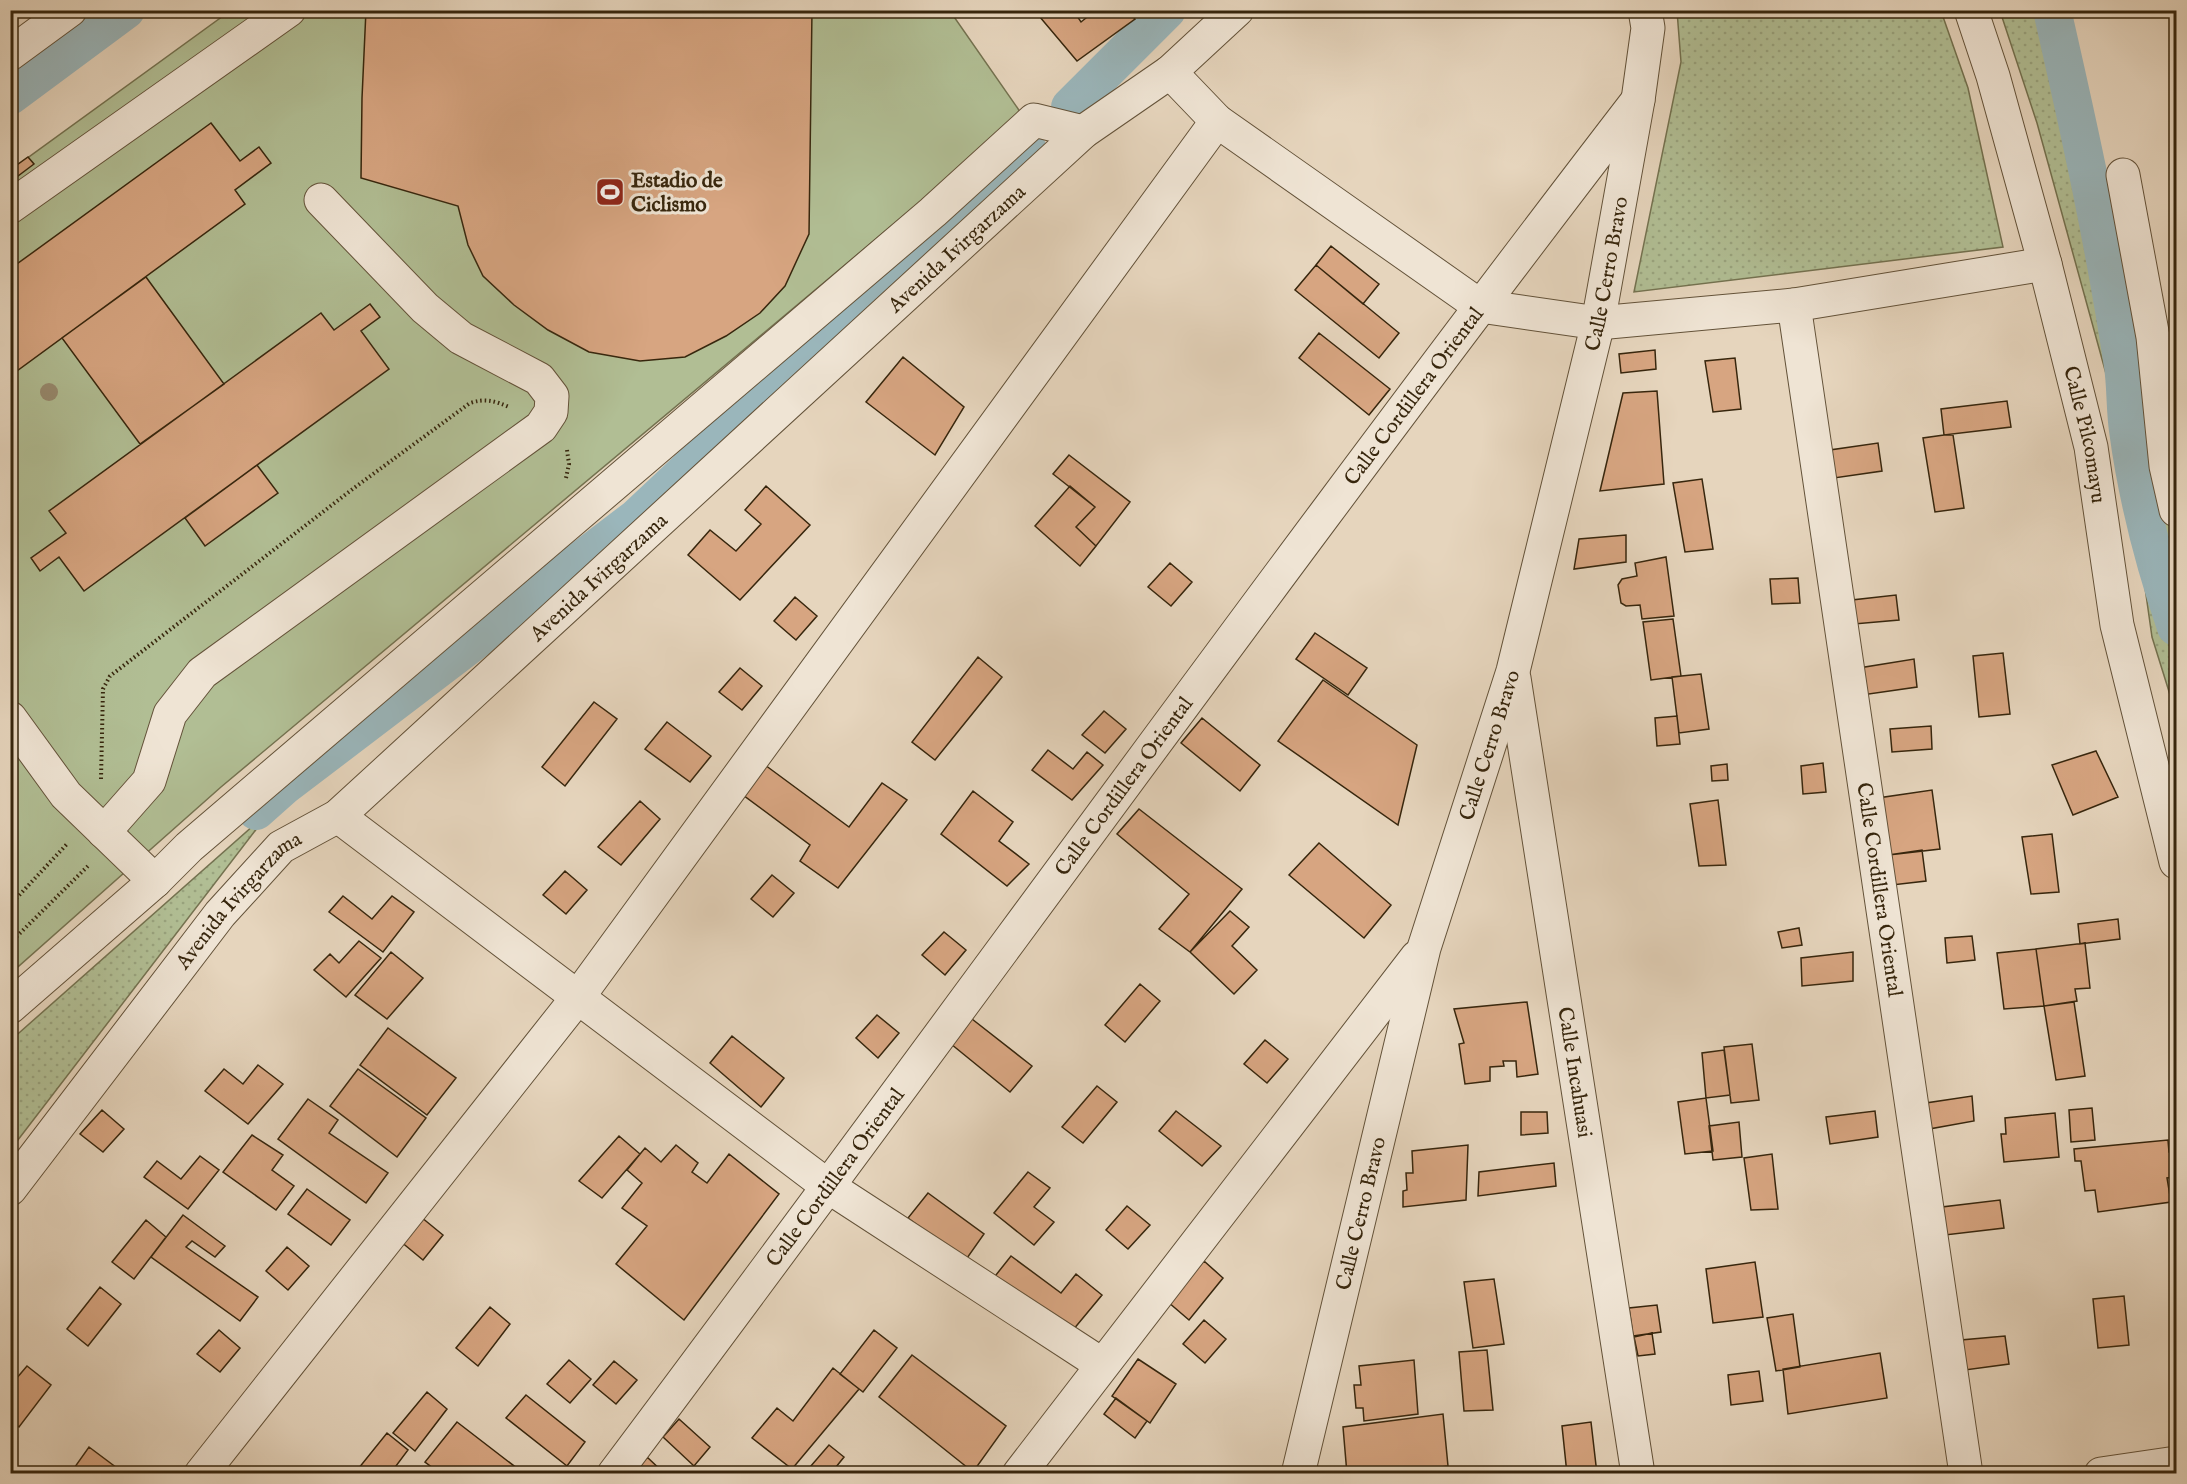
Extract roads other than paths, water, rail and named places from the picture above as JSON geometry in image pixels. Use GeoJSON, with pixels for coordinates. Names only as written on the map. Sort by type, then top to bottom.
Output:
{"type":"FeatureCollection","features":[{"type":"Feature","properties":{"kind":"street"},"geometry":{"type":"LineString","coordinates":[[10,54],[70,10]]}},
{"type":"Feature","properties":{"kind":"street"},"geometry":{"type":"LineString","coordinates":[[10,207],[289,10]]}},
{"type":"Feature","properties":{"kind":"street","name":"Avenida Ivirgarzama"},"geometry":{"type":"LineString","coordinates":[[10,1189],[220,914],[281,847],[338,816],[1083,132],[1170,72],[1237,10]]}},
{"type":"Feature","properties":{"kind":"street","name":"Calle Cerro Bravo"},"geometry":{"type":"LineString","coordinates":[[1298,1473],[1424,948],[1513,671],[1598,323],[1638,100],[1648,28],[1645,10]]}},
{"type":"Feature","properties":{"kind":"street","name":"Calle Pilcomayu"},"geometry":{"type":"LineString","coordinates":[[1971,10],[1993,76],[2091,447],[2117,625],[2176,862]]}},
{"type":"Feature","properties":{"kind":"street"},"geometry":{"type":"LineString","coordinates":[[1170,72],[1217,122],[1480,306],[1598,323],[1794,305],[2044,264]]}},
{"type":"Feature","properties":{"kind":"street","name":"Calle Cordillera Oriental"},"geometry":{"type":"LineString","coordinates":[[614,1473],[829,1187],[1480,306],[1638,100]]}},
{"type":"Feature","properties":{"kind":"street"},"geometry":{"type":"LineString","coordinates":[[10,1007],[155,881],[189,847],[933,212],[1034,120],[1083,132]]}},
{"type":"Feature","properties":{"kind":"street"},"geometry":{"type":"LineString","coordinates":[[201,1473],[578,997],[1217,122]]}},
{"type":"Feature","properties":{"kind":"street"},"geometry":{"type":"LineString","coordinates":[[2123,175],[2153,337],[2166,466],[2176,510]]}},
{"type":"Feature","properties":{"kind":"street"},"geometry":{"type":"LineString","coordinates":[[95,824],[149,781],[170,714],[202,673],[541,427],[551,412],[552,396],[539,379],[461,338],[425,308],[321,200]]}},
{"type":"Feature","properties":{"kind":"street","name":"Calle Cordillera Oriental"},"geometry":{"type":"LineString","coordinates":[[1794,305],[1966,1473]]}},
{"type":"Feature","properties":{"kind":"street","name":"Calle Incahuasi"},"geometry":{"type":"LineString","coordinates":[[1513,671],[1638,1473]]}},
{"type":"Feature","properties":{"kind":"street"},"geometry":{"type":"LineString","coordinates":[[10,718],[66,795],[155,881]]}},
{"type":"Feature","properties":{"kind":"street"},"geometry":{"type":"LineString","coordinates":[[338,816],[829,1187],[1101,1364]]}},
{"type":"Feature","properties":{"kind":"street"},"geometry":{"type":"LineString","coordinates":[[1019,1473],[1424,948]]}},
{"type":"Feature","properties":{"kind":"street"},"geometry":{"type":"LineString","coordinates":[[2101,1473],[2176,1463]]}},
{"type":"Feature","properties":{"kind":"waterway"},"geometry":{"type":"LineString","coordinates":[[10,96],[126,10]]}},
{"type":"Feature","properties":{"kind":"waterway"},"geometry":{"type":"LineString","coordinates":[[1070,107],[1167,10]]}},
{"type":"Feature","properties":{"kind":"waterway"},"geometry":{"type":"LineString","coordinates":[[2052,10],[2082,143],[2108,276],[2123,366],[2127,422],[2141,505],[2160,579],[2176,627]]}},
{"type":"Feature","properties":{"kind":"waterway"},"geometry":{"type":"LineString","coordinates":[[256,811],[283,787],[636,518],[1028,150]]}},
{"type":"Feature","properties":{"kind":"place","name":"Estadio de Ciclismo"},"geometry":{"type":"Point","coordinates":[610,192]}}]}
